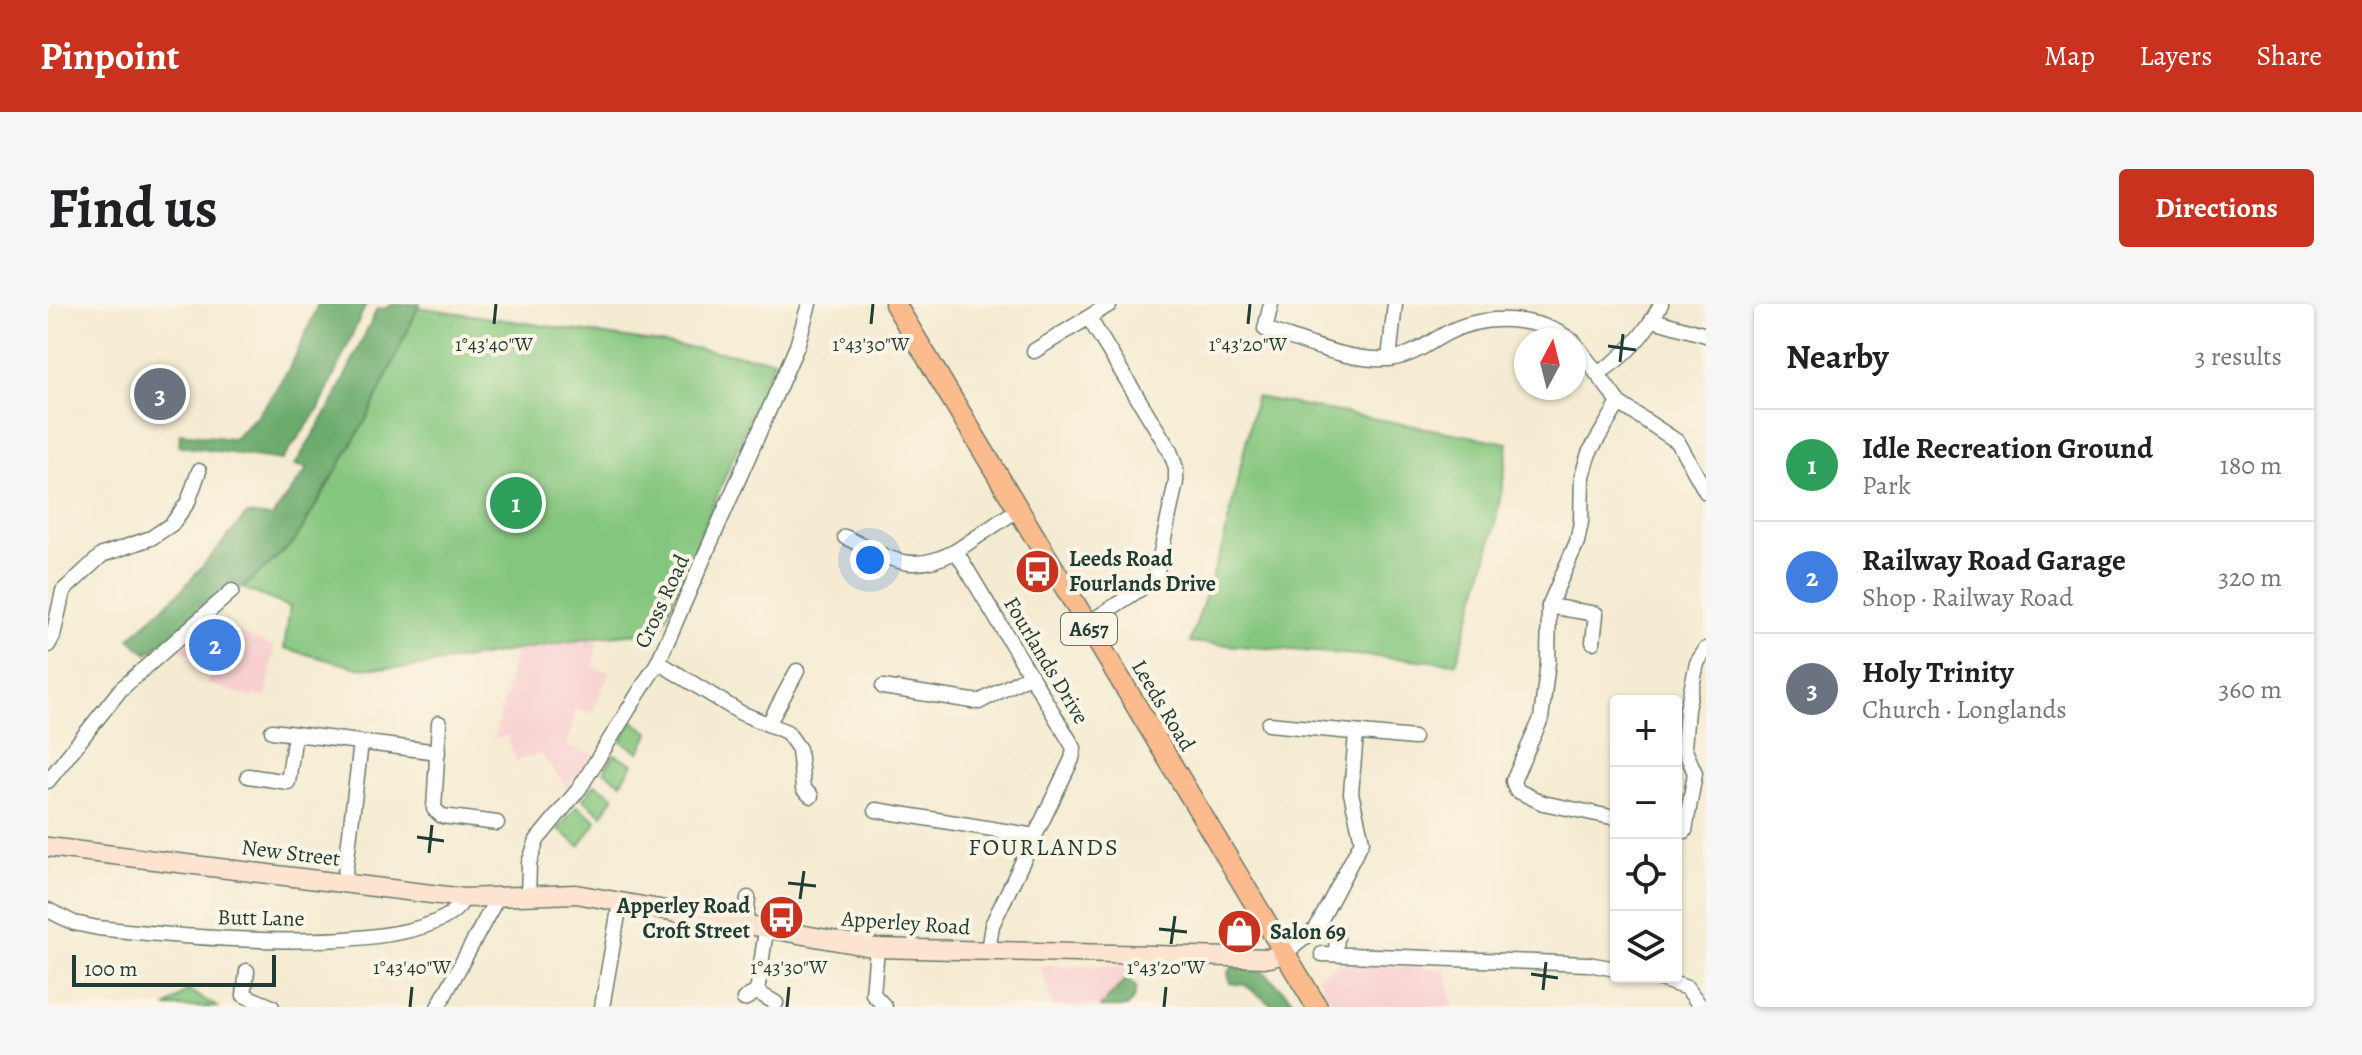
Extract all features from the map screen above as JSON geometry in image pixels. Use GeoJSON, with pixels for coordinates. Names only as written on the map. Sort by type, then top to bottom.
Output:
{"type":"FeatureCollection","features":[{"type":"Feature","properties":{"kind":"main road","name":"Leeds Road"},"geometry":{"type":"LineString","coordinates":[[895,304],[1317,1007]]}},
{"type":"Feature","properties":{"kind":"street"},"geometry":{"type":"LineString","coordinates":[[1034,351],[1110,304]]}},
{"type":"Feature","properties":{"kind":"street"},"geometry":{"type":"LineString","coordinates":[[1271,304],[1265,329],[1335,351],[1389,359],[1428,348],[1445,334],[1471,323],[1500,319],[1547,328]]}},
{"type":"Feature","properties":{"kind":"street"},"geometry":{"type":"LineString","coordinates":[[1389,359],[1395,304]]}},
{"type":"Feature","properties":{"kind":"street"},"geometry":{"type":"LineString","coordinates":[[1597,374],[1617,361],[1653,320],[1661,304]]}},
{"type":"Feature","properties":{"kind":"street","name":"Cross Road"},"geometry":{"type":"LineString","coordinates":[[528,897],[529,863],[537,840],[579,789],[658,662],[797,346],[803,305]]}},
{"type":"Feature","properties":{"kind":"street"},"geometry":{"type":"LineString","coordinates":[[1087,624],[1148,584],[1157,571],[1176,468],[1170,451],[1089,318]]}},
{"type":"Feature","properties":{"kind":"street"},"geometry":{"type":"LineString","coordinates":[[1653,320],[1706,335]]}},
{"type":"Feature","properties":{"kind":"street"},"geometry":{"type":"LineString","coordinates":[[1586,359],[1619,403],[1678,442],[1701,468],[1706,492]]}},
{"type":"Feature","properties":{"kind":"street"},"geometry":{"type":"LineString","coordinates":[[1610,817],[1543,803],[1516,790],[1513,781],[1541,719],[1548,662],[1549,606],[1577,542],[1581,522],[1582,476],[1589,453],[1619,403]]}},
{"type":"Feature","properties":{"kind":"street"},"geometry":{"type":"LineString","coordinates":[[48,645],[53,636],[63,591],[102,555],[151,538],[172,524],[188,502],[199,471]]}},
{"type":"Feature","properties":{"kind":"street"},"geometry":{"type":"LineString","coordinates":[[845,537],[897,562],[932,564],[1017,510]]}},
{"type":"Feature","properties":{"kind":"street","name":"Fourlands Drive"},"geometry":{"type":"LineString","coordinates":[[956,551],[1074,748],[1072,759],[992,925],[988,951]]}},
{"type":"Feature","properties":{"kind":"street"},"geometry":{"type":"LineString","coordinates":[[48,781],[121,689],[232,591]]}},
{"type":"Feature","properties":{"kind":"street"},"geometry":{"type":"LineString","coordinates":[[1549,606],[1596,614],[1593,642]]}},
{"type":"Feature","properties":{"kind":"street"},"geometry":{"type":"LineString","coordinates":[[1682,830],[1685,831],[1695,773],[1684,748],[1687,709],[1697,663],[1706,649]]}},
{"type":"Feature","properties":{"kind":"street"},"geometry":{"type":"LineString","coordinates":[[658,662],[741,713],[787,732],[799,749],[803,789],[811,796]]}},
{"type":"Feature","properties":{"kind":"street"},"geometry":{"type":"LineString","coordinates":[[769,723],[797,671]]}},
{"type":"Feature","properties":{"kind":"street"},"geometry":{"type":"LineString","coordinates":[[883,687],[979,702],[1031,675]]}},
{"type":"Feature","properties":{"kind":"street"},"geometry":{"type":"LineString","coordinates":[[439,723],[434,809],[442,816],[477,828],[497,823]]}},
{"type":"Feature","properties":{"kind":"street"},"geometry":{"type":"LineString","coordinates":[[1269,724],[1414,738]]}},
{"type":"Feature","properties":{"kind":"street"},"geometry":{"type":"LineString","coordinates":[[272,731],[438,752]]}},
{"type":"Feature","properties":{"kind":"street"},"geometry":{"type":"LineString","coordinates":[[248,776],[288,782],[295,734]]}},
{"type":"Feature","properties":{"kind":"street"},"geometry":{"type":"LineString","coordinates":[[1284,954],[1316,929],[1362,841],[1351,793],[1356,734]]}},
{"type":"Feature","properties":{"kind":"street"},"geometry":{"type":"LineString","coordinates":[[344,882],[361,743]]}},
{"type":"Feature","properties":{"kind":"street"},"geometry":{"type":"LineString","coordinates":[[876,810],[1035,836]]}},
{"type":"Feature","properties":{"kind":"street","name":"New Street"},"geometry":{"type":"LineString","coordinates":[[48,847],[464,898],[496,900],[528,897]]}},
{"type":"Feature","properties":{"kind":"street","name":"Apperley Road"},"geometry":{"type":"LineString","coordinates":[[528,897],[576,894],[745,927],[877,948],[1269,958],[1284,954]]}},
{"type":"Feature","properties":{"kind":"street","name":"Butt Lane"},"geometry":{"type":"LineString","coordinates":[[48,910],[74,923],[98,928],[302,942],[423,927],[453,914],[464,898]]}},
{"type":"Feature","properties":{"kind":"street"},"geometry":{"type":"LineString","coordinates":[[745,927],[748,898]]}},
{"type":"Feature","properties":{"kind":"street"},"geometry":{"type":"LineString","coordinates":[[438,1007],[496,900]]}},
{"type":"Feature","properties":{"kind":"street"},"geometry":{"type":"LineString","coordinates":[[602,1007],[620,903]]}},
{"type":"Feature","properties":{"kind":"street"},"geometry":{"type":"LineString","coordinates":[[766,930],[751,996],[776,1003]]}},
{"type":"Feature","properties":{"kind":"street"},"geometry":{"type":"LineString","coordinates":[[1337,932],[1329,954],[1575,963],[1610,968]]}},
{"type":"Feature","properties":{"kind":"street"},"geometry":{"type":"LineString","coordinates":[[877,948],[873,994],[885,1007]]}},
{"type":"Feature","properties":{"kind":"street"},"geometry":{"type":"LineString","coordinates":[[247,971],[244,995],[272,1007]]}},
{"type":"Feature","properties":{"kind":"street"},"geometry":{"type":"LineString","coordinates":[[1672,983],[1687,988],[1701,1007]]}},
{"type":"Feature","properties":{"kind":"shaded area"},"geometry":{"type":"Polygon","coordinates":[[[207,620],[274,647],[266,698],[254,695],[253,698],[206,683],[213,662],[175,649],[207,620]]]}},
{"type":"Feature","properties":{"kind":"shaded area"},"geometry":{"type":"Polygon","coordinates":[[[597,637],[594,667],[610,672],[592,712],[576,709],[567,746],[593,754],[567,787],[540,754],[516,761],[507,735],[494,740],[515,652],[597,637]]]}},
{"type":"Feature","properties":{"kind":"shaded area"},"geometry":{"type":"Polygon","coordinates":[[[1339,964],[1446,969],[1453,1007],[1336,1007],[1317,977],[1339,964]]]}},
{"type":"Feature","properties":{"kind":"shaded area"},"geometry":{"type":"Polygon","coordinates":[[[1041,965],[1136,966],[1100,1007],[1053,1007],[1041,965]]]}},
{"type":"Feature","properties":{"kind":"green space"},"geometry":{"type":"Polygon","coordinates":[[[318,304],[366,304],[319,409],[282,460],[179,446],[180,433],[233,439],[248,425],[284,377],[318,304]]]}},
{"type":"Feature","properties":{"kind":"green space"},"geometry":{"type":"Polygon","coordinates":[[[391,304],[420,304],[367,418],[295,541],[242,588],[233,581],[148,654],[129,639],[183,589],[247,514],[272,517],[308,468],[295,465],[333,402],[377,309],[388,308],[391,304]]]}},
{"type":"Feature","properties":{"kind":"green space"},"geometry":{"type":"Polygon","coordinates":[[[418,307],[774,360],[660,631],[597,637],[407,668],[358,668],[284,648],[290,607],[242,588],[295,541],[367,418],[418,307]]]}},
{"type":"Feature","properties":{"kind":"green space"},"geometry":{"type":"Polygon","coordinates":[[[1256,397],[1508,443],[1494,527],[1456,663],[1190,642],[1224,541],[1256,397]]]}},
{"type":"Feature","properties":{"kind":"green space"},"geometry":{"type":"Polygon","coordinates":[[[633,721],[650,733],[639,752],[621,741],[633,721]]]}},
{"type":"Feature","properties":{"kind":"green space"},"geometry":{"type":"Polygon","coordinates":[[[614,754],[633,764],[621,783],[604,771],[614,754]]]}},
{"type":"Feature","properties":{"kind":"green space"},"geometry":{"type":"Polygon","coordinates":[[[595,784],[614,796],[602,815],[583,799],[595,784]]]}},
{"type":"Feature","properties":{"kind":"green space"},"geometry":{"type":"Polygon","coordinates":[[[577,806],[597,821],[579,846],[558,829],[577,806]]]}},
{"type":"Feature","properties":{"kind":"green space"},"geometry":{"type":"Polygon","coordinates":[[[1233,967],[1264,972],[1300,1007],[1275,1007],[1245,985],[1230,983],[1228,972],[1233,967]]]}},
{"type":"Feature","properties":{"kind":"green space"},"geometry":{"type":"Polygon","coordinates":[[[1127,978],[1136,987],[1134,998],[1127,1007],[1100,1007],[1127,978]]]}},
{"type":"Feature","properties":{"kind":"green space"},"geometry":{"type":"Polygon","coordinates":[[[188,990],[217,1007],[167,1007],[188,990]]]}},
{"type":"Feature","properties":{"kind":"place","name":"Holy Trinity"},"geometry":{"type":"Point","coordinates":[160,394]}},
{"type":"Feature","properties":{"kind":"place","name":"Idle Recreation Ground"},"geometry":{"type":"Point","coordinates":[516,503]}},
{"type":"Feature","properties":{"kind":"place","name":"Leeds Road Fourlands Drive"},"geometry":{"type":"Point","coordinates":[1038,571]}},
{"type":"Feature","properties":{"kind":"place","name":"Railway Road Garage"},"geometry":{"type":"Point","coordinates":[215,645]}},
{"type":"Feature","properties":{"kind":"place","name":"Apperley Road Croft Street"},"geometry":{"type":"Point","coordinates":[781,918]}},
{"type":"Feature","properties":{"kind":"place","name":"Salon 69"},"geometry":{"type":"Point","coordinates":[1239,931]}},
{"type":"Feature","properties":{"kind":"district","name":"FOURLANDS"},"geometry":{"type":"Point","coordinates":[1044,847]}}]}
